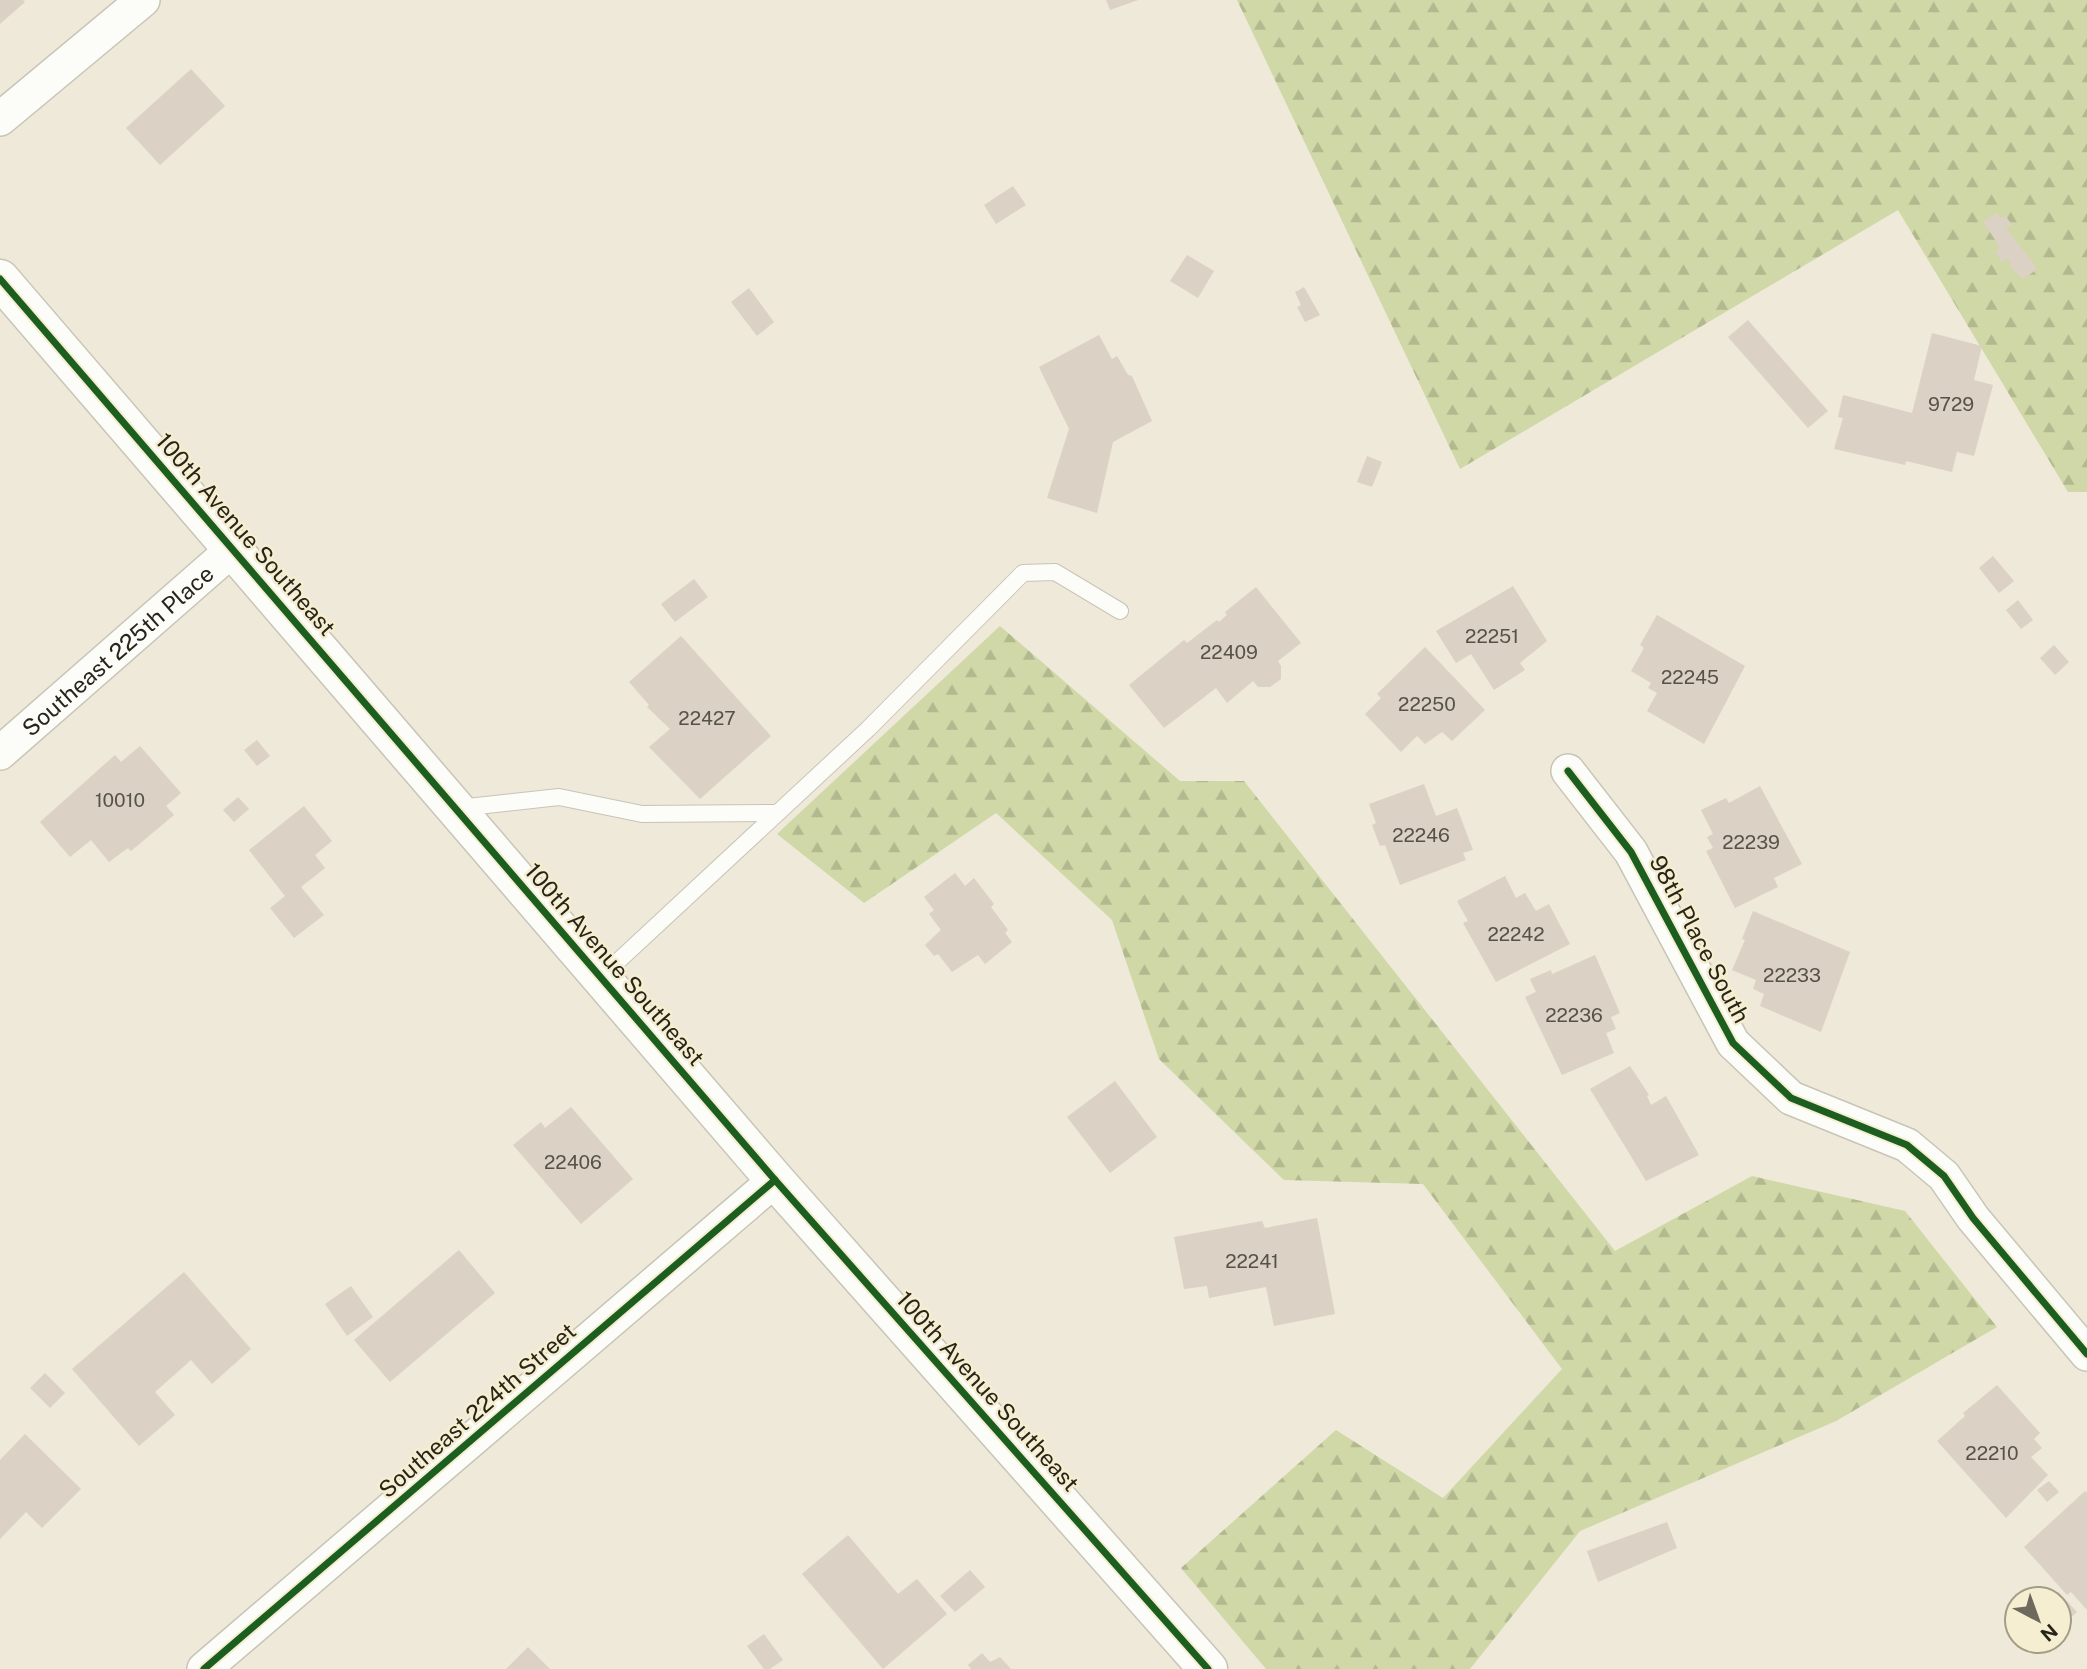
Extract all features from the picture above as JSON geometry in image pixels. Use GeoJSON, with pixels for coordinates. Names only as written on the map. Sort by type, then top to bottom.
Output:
{"type":"FeatureCollection","features":[{"type":"Feature","properties":{"kind":"street"},"geometry":{"type":"LineString","coordinates":[[0,119],[144,0]]}},
{"type":"Feature","properties":{"kind":"street","name":"100th Avenue Southeast"},"geometry":{"type":"LineString","coordinates":[[0,279],[775,1180],[1208,1669]]}},
{"type":"Feature","properties":{"kind":"street","name":"Southeast 225th Place"},"geometry":{"type":"LineString","coordinates":[[0,753],[233,549]]}},
{"type":"Feature","properties":{"kind":"street","name":"98th Place South"},"geometry":{"type":"LineString","coordinates":[[1568,771],[1632,852],[1733,1043],[1791,1098],[1907,1145],[1944,1175],[1973,1218],[2087,1354]]}},
{"type":"Feature","properties":{"kind":"street","name":"Southeast 224th Street"},"geometry":{"type":"LineString","coordinates":[[204,1669],[775,1180]]}},
{"type":"Feature","properties":{"kind":"lane"},"geometry":{"type":"LineString","coordinates":[[601,977],[867,729],[1023,573],[1055,572],[1120,611]]}},
{"type":"Feature","properties":{"kind":"lane"},"geometry":{"type":"LineString","coordinates":[[456,808],[559,797],[642,814],[777,813]]}},
{"type":"Feature","properties":{"kind":"green space"},"geometry":{"type":"Polygon","coordinates":[[[1237,0],[2087,0],[2087,492],[2068,492],[1898,210],[1460,469],[1237,0]]]}},
{"type":"Feature","properties":{"kind":"green space"},"geometry":{"type":"Polygon","coordinates":[[[1000,626],[1180,781],[1244,781],[1615,1251],[1752,1176],[1905,1211],[1997,1327],[1836,1421],[1580,1531],[1470,1669],[1266,1669],[1181,1568],[1336,1430],[1443,1498],[1562,1369],[1423,1184],[1284,1180],[1159,1059],[1112,920],[996,813],[864,903],[777,834],[1000,626]]]}},
{"type":"Feature","properties":{"kind":"building"},"geometry":{"type":"Polygon","coordinates":[[[0,0],[23,0],[25,2],[0,24],[0,0]]]}},
{"type":"Feature","properties":{"kind":"building"},"geometry":{"type":"Polygon","coordinates":[[[1106,0],[1138,0],[1110,10],[1106,0]]]}},
{"type":"Feature","properties":{"kind":"building"},"geometry":{"type":"Polygon","coordinates":[[[191,69],[225,106],[160,165],[126,128],[191,69]]]}},
{"type":"Feature","properties":{"kind":"building"},"geometry":{"type":"Polygon","coordinates":[[[1013,186],[1026,205],[996,224],[984,205],[1013,186]]]}},
{"type":"Feature","properties":{"kind":"building"},"geometry":{"type":"Polygon","coordinates":[[[1996,213],[2000,218],[2005,215],[2012,225],[2006,228],[2035,265],[2036,270],[2023,279],[2010,267],[2012,265],[2008,258],[2002,262],[1995,251],[2000,247],[1983,222],[1996,213]]]}},
{"type":"Feature","properties":{"kind":"building"},"geometry":{"type":"Polygon","coordinates":[[[1187,255],[1214,271],[1198,298],[1170,281],[1187,255]]]}},
{"type":"Feature","properties":{"kind":"building"},"geometry":{"type":"Polygon","coordinates":[[[1304,287],[1320,315],[1305,322],[1297,307],[1301,305],[1295,292],[1304,287]]]}},
{"type":"Feature","properties":{"kind":"building"},"geometry":{"type":"Polygon","coordinates":[[[749,288],[774,322],[757,336],[731,302],[749,288]]]}},
{"type":"Feature","properties":{"kind":"building"},"geometry":{"type":"Polygon","coordinates":[[[1748,320],[1828,411],[1808,428],[1728,337],[1748,320]]]}},
{"type":"Feature","properties":{"kind":"building"},"geometry":{"type":"Polygon","coordinates":[[[1932,333],[1982,346],[1974,380],[1993,385],[1974,456],[1957,452],[1952,472],[1906,461],[1905,465],[1834,449],[1843,418],[1838,417],[1843,395],[1912,413],[1932,333]]]}},
{"type":"Feature","properties":{"kind":"building"},"geometry":{"type":"Polygon","coordinates":[[[1099,335],[1112,359],[1117,356],[1128,375],[1132,376],[1152,421],[1113,442],[1097,513],[1047,498],[1069,429],[1039,367],[1099,335]]]}},
{"type":"Feature","properties":{"kind":"building"},"geometry":{"type":"Polygon","coordinates":[[[1367,456],[1382,462],[1372,487],[1357,482],[1367,456]]]}},
{"type":"Feature","properties":{"kind":"building"},"geometry":{"type":"Polygon","coordinates":[[[1993,556],[2014,581],[1999,593],[1979,568],[1993,556]]]}},
{"type":"Feature","properties":{"kind":"building"},"geometry":{"type":"Polygon","coordinates":[[[694,579],[708,597],[675,622],[661,604],[694,579]]]}},
{"type":"Feature","properties":{"kind":"building"},"geometry":{"type":"Polygon","coordinates":[[[1513,586],[1547,641],[1520,663],[1525,670],[1494,690],[1471,654],[1456,663],[1436,631],[1513,586]]]}},
{"type":"Feature","properties":{"kind":"building"},"geometry":{"type":"Polygon","coordinates":[[[1256,587],[1301,643],[1278,661],[1281,666],[1281,679],[1270,687],[1258,687],[1253,681],[1227,703],[1216,688],[1164,728],[1129,685],[1184,640],[1187,643],[1217,620],[1219,622],[1227,615],[1225,612],[1256,587]]]}},
{"type":"Feature","properties":{"kind":"building"},"geometry":{"type":"Polygon","coordinates":[[[2018,600],[2033,620],[2021,629],[2006,610],[2018,600]]]}},
{"type":"Feature","properties":{"kind":"building"},"geometry":{"type":"Polygon","coordinates":[[[1657,615],[1745,666],[1704,744],[1647,711],[1657,693],[1648,688],[1651,683],[1631,671],[1644,648],[1640,645],[1657,615]]]}},
{"type":"Feature","properties":{"kind":"building"},"geometry":{"type":"Polygon","coordinates":[[[681,636],[771,736],[700,799],[649,747],[670,729],[647,707],[649,705],[629,682],[681,636]]]}},
{"type":"Feature","properties":{"kind":"building"},"geometry":{"type":"Polygon","coordinates":[[[2054,645],[2069,662],[2055,675],[2040,658],[2054,645]]]}},
{"type":"Feature","properties":{"kind":"building"},"geometry":{"type":"Polygon","coordinates":[[[1425,647],[1485,710],[1452,741],[1442,732],[1425,744],[1417,736],[1401,752],[1365,714],[1381,698],[1377,694],[1425,647]]]}},
{"type":"Feature","properties":{"kind":"building"},"geometry":{"type":"Polygon","coordinates":[[[257,740],[270,756],[257,766],[244,750],[257,740]]]}},
{"type":"Feature","properties":{"kind":"building"},"geometry":{"type":"Polygon","coordinates":[[[140,746],[181,793],[166,806],[174,815],[131,851],[128,848],[109,862],[91,840],[70,857],[40,822],[115,755],[121,762],[140,746]]]}},
{"type":"Feature","properties":{"kind":"building"},"geometry":{"type":"Polygon","coordinates":[[[1424,784],[1436,816],[1457,808],[1473,850],[1463,853],[1466,860],[1400,885],[1385,845],[1380,846],[1372,825],[1376,823],[1369,804],[1424,784]]]}},
{"type":"Feature","properties":{"kind":"building"},"geometry":{"type":"Polygon","coordinates":[[[1760,786],[1802,864],[1774,878],[1778,887],[1735,908],[1706,851],[1713,848],[1707,837],[1713,834],[1701,810],[1726,798],[1729,803],[1760,786]]]}},
{"type":"Feature","properties":{"kind":"building"},"geometry":{"type":"Polygon","coordinates":[[[238,797],[249,809],[234,822],[223,810],[238,797]]]}},
{"type":"Feature","properties":{"kind":"building"},"geometry":{"type":"Polygon","coordinates":[[[304,806],[332,841],[315,855],[325,868],[301,887],[324,915],[294,938],[270,908],[285,896],[249,850],[304,806]]]}},
{"type":"Feature","properties":{"kind":"building"},"geometry":{"type":"Polygon","coordinates":[[[955,873],[965,886],[974,878],[994,904],[991,907],[1008,930],[1005,933],[1012,942],[985,964],[978,955],[952,972],[938,954],[934,956],[925,945],[941,930],[929,914],[934,910],[924,897],[955,873]]]}},
{"type":"Feature","properties":{"kind":"building"},"geometry":{"type":"Polygon","coordinates":[[[1505,876],[1516,898],[1525,893],[1536,911],[1549,904],[1570,944],[1496,982],[1463,923],[1468,921],[1457,901],[1505,876]]]}},
{"type":"Feature","properties":{"kind":"building"},"geometry":{"type":"Polygon","coordinates":[[[1753,911],[1850,952],[1821,1032],[1760,1006],[1764,994],[1753,989],[1756,980],[1732,970],[1745,940],[1742,939],[1753,911]]]}},
{"type":"Feature","properties":{"kind":"building"},"geometry":{"type":"Polygon","coordinates":[[[1595,955],[1620,1013],[1611,1017],[1616,1029],[1606,1033],[1614,1053],[1562,1075],[1525,997],[1536,992],[1530,979],[1551,970],[1552,974],[1595,955]]]}},
{"type":"Feature","properties":{"kind":"building"},"geometry":{"type":"Polygon","coordinates":[[[1630,1066],[1649,1095],[1647,1096],[1651,1105],[1666,1096],[1699,1155],[1646,1181],[1590,1089],[1630,1066]]]}},
{"type":"Feature","properties":{"kind":"building"},"geometry":{"type":"Polygon","coordinates":[[[1115,1081],[1157,1137],[1110,1173],[1067,1117],[1115,1081]]]}},
{"type":"Feature","properties":{"kind":"building"},"geometry":{"type":"Polygon","coordinates":[[[571,1107],[633,1179],[581,1224],[513,1145],[541,1122],[545,1128],[571,1107]]]}},
{"type":"Feature","properties":{"kind":"building"},"geometry":{"type":"Polygon","coordinates":[[[1317,1218],[1335,1314],[1274,1326],[1266,1287],[1209,1298],[1207,1286],[1184,1289],[1174,1237],[1262,1221],[1265,1228],[1317,1218]]]}},
{"type":"Feature","properties":{"kind":"building"},"geometry":{"type":"Polygon","coordinates":[[[459,1250],[495,1293],[390,1382],[354,1340],[459,1250]]]}},
{"type":"Feature","properties":{"kind":"building"},"geometry":{"type":"Polygon","coordinates":[[[184,1272],[251,1349],[212,1384],[191,1360],[155,1392],[175,1415],[139,1446],[72,1369],[184,1272]]]}},
{"type":"Feature","properties":{"kind":"building"},"geometry":{"type":"Polygon","coordinates":[[[351,1286],[373,1317],[347,1336],[325,1304],[351,1286]]]}},
{"type":"Feature","properties":{"kind":"building"},"geometry":{"type":"Polygon","coordinates":[[[45,1373],[65,1393],[50,1408],[30,1388],[45,1373]]]}},
{"type":"Feature","properties":{"kind":"building"},"geometry":{"type":"Polygon","coordinates":[[[1997,1385],[2040,1433],[2034,1439],[2042,1448],[2031,1457],[2048,1475],[2006,1518],[1937,1441],[1965,1416],[1963,1413],[1997,1385]]]}},
{"type":"Feature","properties":{"kind":"building"},"geometry":{"type":"Polygon","coordinates":[[[25,1434],[81,1489],[42,1528],[26,1512],[0,1539],[0,1460],[25,1434]]]}},
{"type":"Feature","properties":{"kind":"building"},"geometry":{"type":"Polygon","coordinates":[[[2049,1481],[2059,1492],[2047,1502],[2037,1490],[2049,1481]]]}},
{"type":"Feature","properties":{"kind":"building"},"geometry":{"type":"Polygon","coordinates":[[[2085,1491],[2087,1493],[2087,1610],[2073,1594],[2073,1585],[2058,1585],[2024,1547],[2085,1491]]]}},
{"type":"Feature","properties":{"kind":"building"},"geometry":{"type":"Polygon","coordinates":[[[1667,1522],[1677,1548],[1598,1582],[1587,1551],[1667,1522]]]}},
{"type":"Feature","properties":{"kind":"building"},"geometry":{"type":"Polygon","coordinates":[[[848,1535],[898,1594],[917,1579],[947,1614],[883,1669],[802,1574],[848,1535]]]}},
{"type":"Feature","properties":{"kind":"building"},"geometry":{"type":"Polygon","coordinates":[[[970,1570],[985,1587],[955,1612],[940,1596],[970,1570]]]}},
{"type":"Feature","properties":{"kind":"building"},"geometry":{"type":"Polygon","coordinates":[[[764,1634],[783,1660],[770,1669],[764,1669],[747,1646],[764,1634]]]}},
{"type":"Feature","properties":{"kind":"building"},"geometry":{"type":"Polygon","coordinates":[[[528,1647],[550,1669],[506,1669],[528,1647]]]}},
{"type":"Feature","properties":{"kind":"building"},"geometry":{"type":"Polygon","coordinates":[[[982,1653],[990,1662],[1000,1657],[1011,1669],[971,1669],[968,1665],[982,1653]]]}},
{"type":"Feature","properties":{"kind":"cycle path"},"geometry":{"type":"LineString","coordinates":[[0,279],[775,1180],[1208,1669]]}},
{"type":"Feature","properties":{"kind":"cycle path"},"geometry":{"type":"LineString","coordinates":[[1568,771],[1631,852],[1733,1043],[1791,1098],[1907,1145],[1944,1176],[1973,1218],[2087,1354]]}},
{"type":"Feature","properties":{"kind":"cycle path"},"geometry":{"type":"LineString","coordinates":[[204,1669],[775,1180]]}}]}
